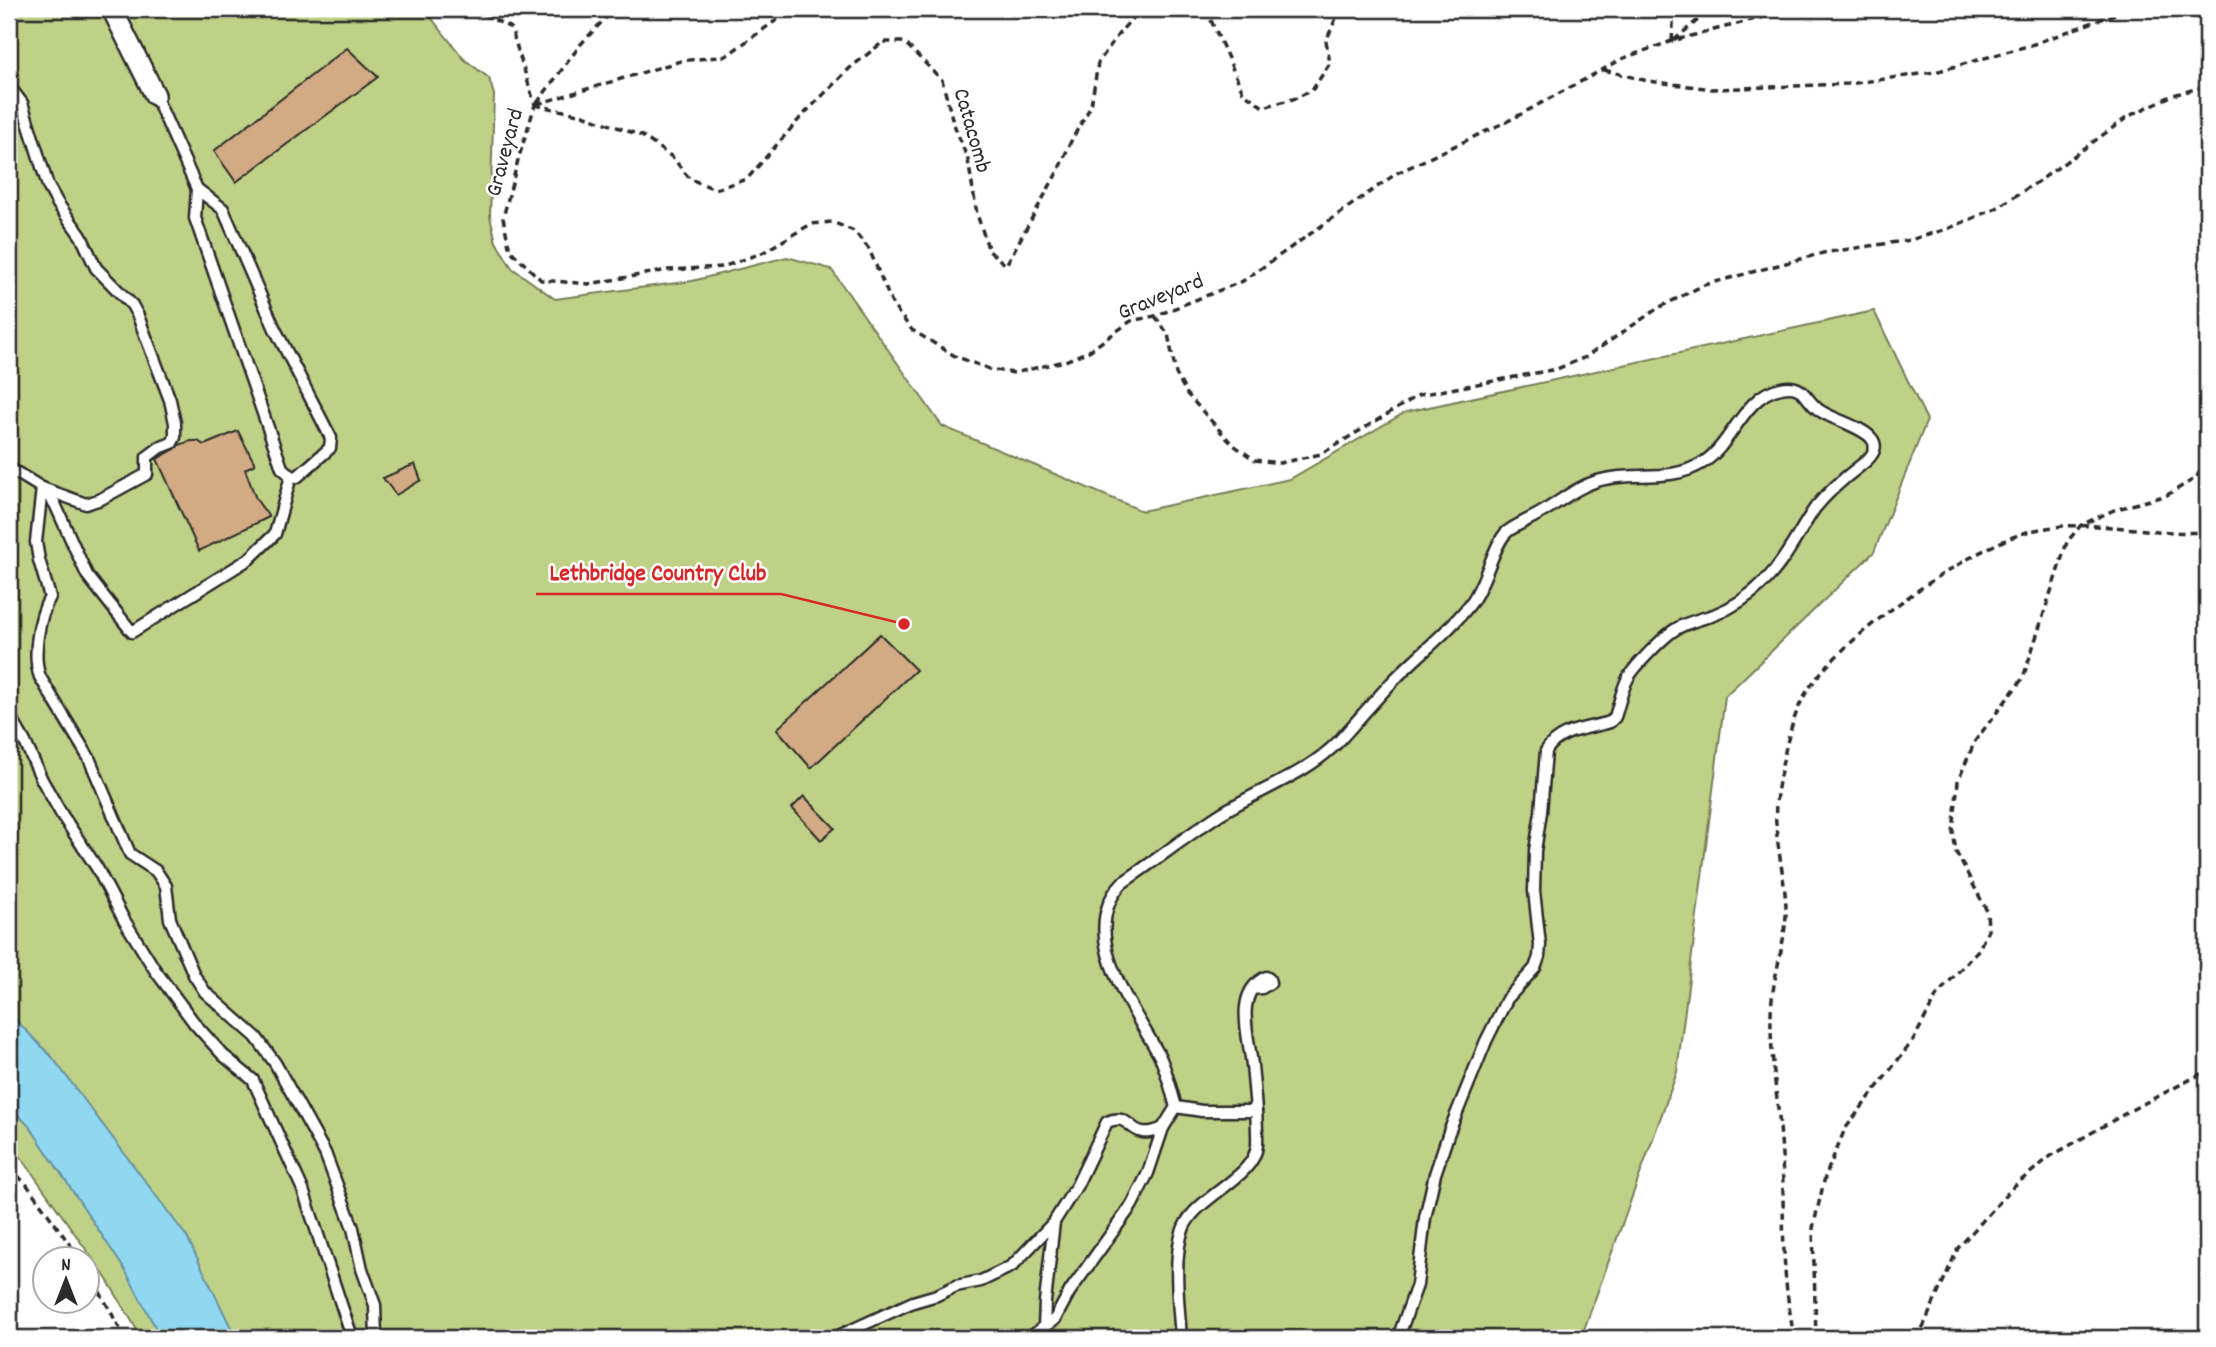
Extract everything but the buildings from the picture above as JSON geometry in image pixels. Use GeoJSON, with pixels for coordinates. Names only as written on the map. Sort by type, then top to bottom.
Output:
{"type":"FeatureCollection","features":[{"type":"Feature","properties":{"kind":"street"},"geometry":{"type":"LineString","coordinates":[[112,9],[155,95]]}},
{"type":"Feature","properties":{"kind":"lane"},"geometry":{"type":"LineString","coordinates":[[9,86],[22,103],[48,186],[58,204],[81,236],[96,268],[132,304],[138,316],[159,370],[175,423],[172,443],[147,457],[147,474],[101,499],[86,503],[42,488],[9,468]]}},
{"type":"Feature","properties":{"kind":"lane"},"geometry":{"type":"LineString","coordinates":[[155,95],[197,189],[195,218],[282,468],[291,476],[297,477],[330,448],[331,438],[275,329],[223,209],[197,189]]}},
{"type":"Feature","properties":{"kind":"lane"},"geometry":{"type":"LineString","coordinates":[[1029,1338],[1055,1319],[1070,1290],[1132,1205],[1148,1173],[1163,1128],[1176,1107],[1161,1059],[1112,970],[1105,930],[1106,915],[1108,902],[1122,883],[1216,817],[1320,758],[1461,615],[1482,587],[1498,544],[1507,532],[1565,496],[1598,481],[1623,476],[1673,475],[1701,464],[1723,444],[1751,406],[1769,392],[1781,388],[1796,388],[1806,393],[1818,410],[1854,425],[1869,436],[1874,442],[1874,448],[1868,460],[1833,487],[1816,507],[1787,555],[1768,579],[1733,607],[1675,629],[1629,677],[1615,717],[1602,724],[1560,737],[1550,743],[1545,751],[1535,851],[1534,891],[1539,957],[1535,968],[1507,999],[1486,1041],[1449,1132],[1435,1174],[1425,1218],[1417,1285],[1398,1338]]}},
{"type":"Feature","properties":{"kind":"lane"},"geometry":{"type":"LineString","coordinates":[[42,488],[55,504],[87,575],[132,632],[248,559],[275,534],[291,476]]}},
{"type":"Feature","properties":{"kind":"lane"},"geometry":{"type":"LineString","coordinates":[[42,488],[36,542],[50,597],[45,606],[36,654],[40,677],[89,758],[130,854],[156,871],[166,886],[170,919],[194,975],[205,992],[256,1037],[275,1063],[325,1153],[353,1227],[362,1269],[375,1305],[376,1338]]}},
{"type":"Feature","properties":{"kind":"lane"},"geometry":{"type":"LineString","coordinates":[[9,713],[42,780],[97,868],[124,920],[155,970],[205,1035],[223,1055],[253,1080],[303,1189],[352,1336]]}},
{"type":"Feature","properties":{"kind":"lane"},"geometry":{"type":"LineString","coordinates":[[1181,1338],[1179,1262],[1184,1227],[1203,1203],[1252,1162],[1256,1155],[1256,1111],[1251,1060],[1258,1055],[1256,1050],[1248,1046],[1245,1024],[1247,1003],[1252,989]]}},
{"type":"Feature","properties":{"kind":"lane"},"geometry":{"type":"LineString","coordinates":[[1176,1107],[1202,1111],[1256,1111]]}},
{"type":"Feature","properties":{"kind":"lane"},"geometry":{"type":"LineString","coordinates":[[834,1338],[913,1302],[996,1275],[1012,1266],[1054,1222],[1077,1185],[1107,1122],[1115,1119],[1125,1121],[1142,1134],[1163,1128]]}},
{"type":"Feature","properties":{"kind":"lane"},"geometry":{"type":"LineString","coordinates":[[1044,1328],[1054,1222]]}},
{"type":"Feature","properties":{"kind":"path","name":"Graveyard"},"geometry":{"type":"LineString","coordinates":[[473,9],[511,28],[536,105],[503,218],[510,250],[541,279],[589,284],[668,270],[722,267],[762,253],[810,225],[832,222],[854,231],[869,249],[893,306],[912,330],[955,356],[989,369],[1014,373],[1065,361],[1089,351],[1131,321],[1155,316],[1243,281],[1398,173],[1513,118],[1624,58],[1672,41],[1794,9]]}},
{"type":"Feature","properties":{"kind":"path"},"geometry":{"type":"LineString","coordinates":[[536,105],[581,44],[614,9]]}},
{"type":"Feature","properties":{"kind":"path"},"geometry":{"type":"LineString","coordinates":[[536,105],[681,61],[726,56],[792,9]]}},
{"type":"Feature","properties":{"kind":"path","name":"Catacomb"},"geometry":{"type":"LineString","coordinates":[[536,105],[583,115],[642,136],[672,157],[690,179],[715,189],[747,179],[811,107],[850,68],[883,42],[904,42],[942,80],[953,122],[968,160],[977,215],[989,251],[1006,265],[1091,106],[1098,63],[1120,32],[1141,9]]}},
{"type":"Feature","properties":{"kind":"path"},"geometry":{"type":"LineString","coordinates":[[1206,9],[1243,92],[1263,107],[1297,98],[1313,89],[1330,63],[1326,41],[1340,9]]}},
{"type":"Feature","properties":{"kind":"path"},"geometry":{"type":"LineString","coordinates":[[1672,41],[1674,9]]}},
{"type":"Feature","properties":{"kind":"path"},"geometry":{"type":"LineString","coordinates":[[1672,41],[1711,9]]}},
{"type":"Feature","properties":{"kind":"path"},"geometry":{"type":"LineString","coordinates":[[1602,70],[1713,89],[1848,84],[1935,72],[2031,45],[2129,9]]}},
{"type":"Feature","properties":{"kind":"path"},"geometry":{"type":"LineString","coordinates":[[1155,316],[1168,334],[1175,374],[1187,394],[1232,444],[1255,460],[1280,463],[1321,454],[1419,396],[1557,369],[1586,357],[1660,307],[1704,285],[1823,253],[1910,240],[1947,229],[1995,209],[2129,117],[2173,95],[2207,86]]}},
{"type":"Feature","properties":{"kind":"path"},"geometry":{"type":"LineString","coordinates":[[1816,1338],[1814,1228],[1825,1177],[1845,1129],[1914,1040],[1937,995],[1979,949],[1989,930],[1987,911],[1956,852],[1953,832],[1958,781],[1975,741],[2023,678],[2067,542],[2081,525],[2114,510],[2167,495],[2196,478],[2207,460]]}},
{"type":"Feature","properties":{"kind":"path"},"geometry":{"type":"LineString","coordinates":[[1794,1338],[1786,1283],[1782,1154],[1771,1015],[1786,915],[1776,824],[1777,796],[1794,718],[1806,692],[1827,665],[1857,636],[1920,589],[1983,551],[2025,533],[2081,525],[2182,534],[2207,532]]}},
{"type":"Feature","properties":{"kind":"path"},"geometry":{"type":"LineString","coordinates":[[1915,1338],[1924,1325],[1958,1248],[2014,1186],[2051,1156],[2207,1071]]}},
{"type":"Feature","properties":{"kind":"path"},"geometry":{"type":"LineString","coordinates":[[9,1167],[27,1185],[72,1246]]}},
{"type":"Feature","properties":{"kind":"path"},"geometry":{"type":"LineString","coordinates":[[102,1296],[125,1338]]}},
{"type":"Feature","properties":{"kind":"green space"},"geometry":{"type":"Polygon","coordinates":[[[9,9],[425,10],[464,59],[489,78],[494,95],[490,216],[496,242],[512,268],[555,299],[692,281],[787,257],[831,269],[942,426],[1142,511],[1290,479],[1406,412],[1874,311],[1927,420],[1874,552],[1725,696],[1677,1072],[1581,1338],[142,1338],[102,1272],[102,1246],[84,1246],[9,1140],[9,9]]]}},
{"type":"Feature","properties":{"kind":"water"},"geometry":{"type":"Polygon","coordinates":[[[9,1013],[52,1057],[187,1237],[236,1338],[161,1338],[125,1270],[30,1127],[9,1106],[9,1013]]]}},
{"type":"Feature","properties":{"kind":"place","name":"Lethbridge Country Club"},"geometry":{"type":"Point","coordinates":[904,624]}}]}
